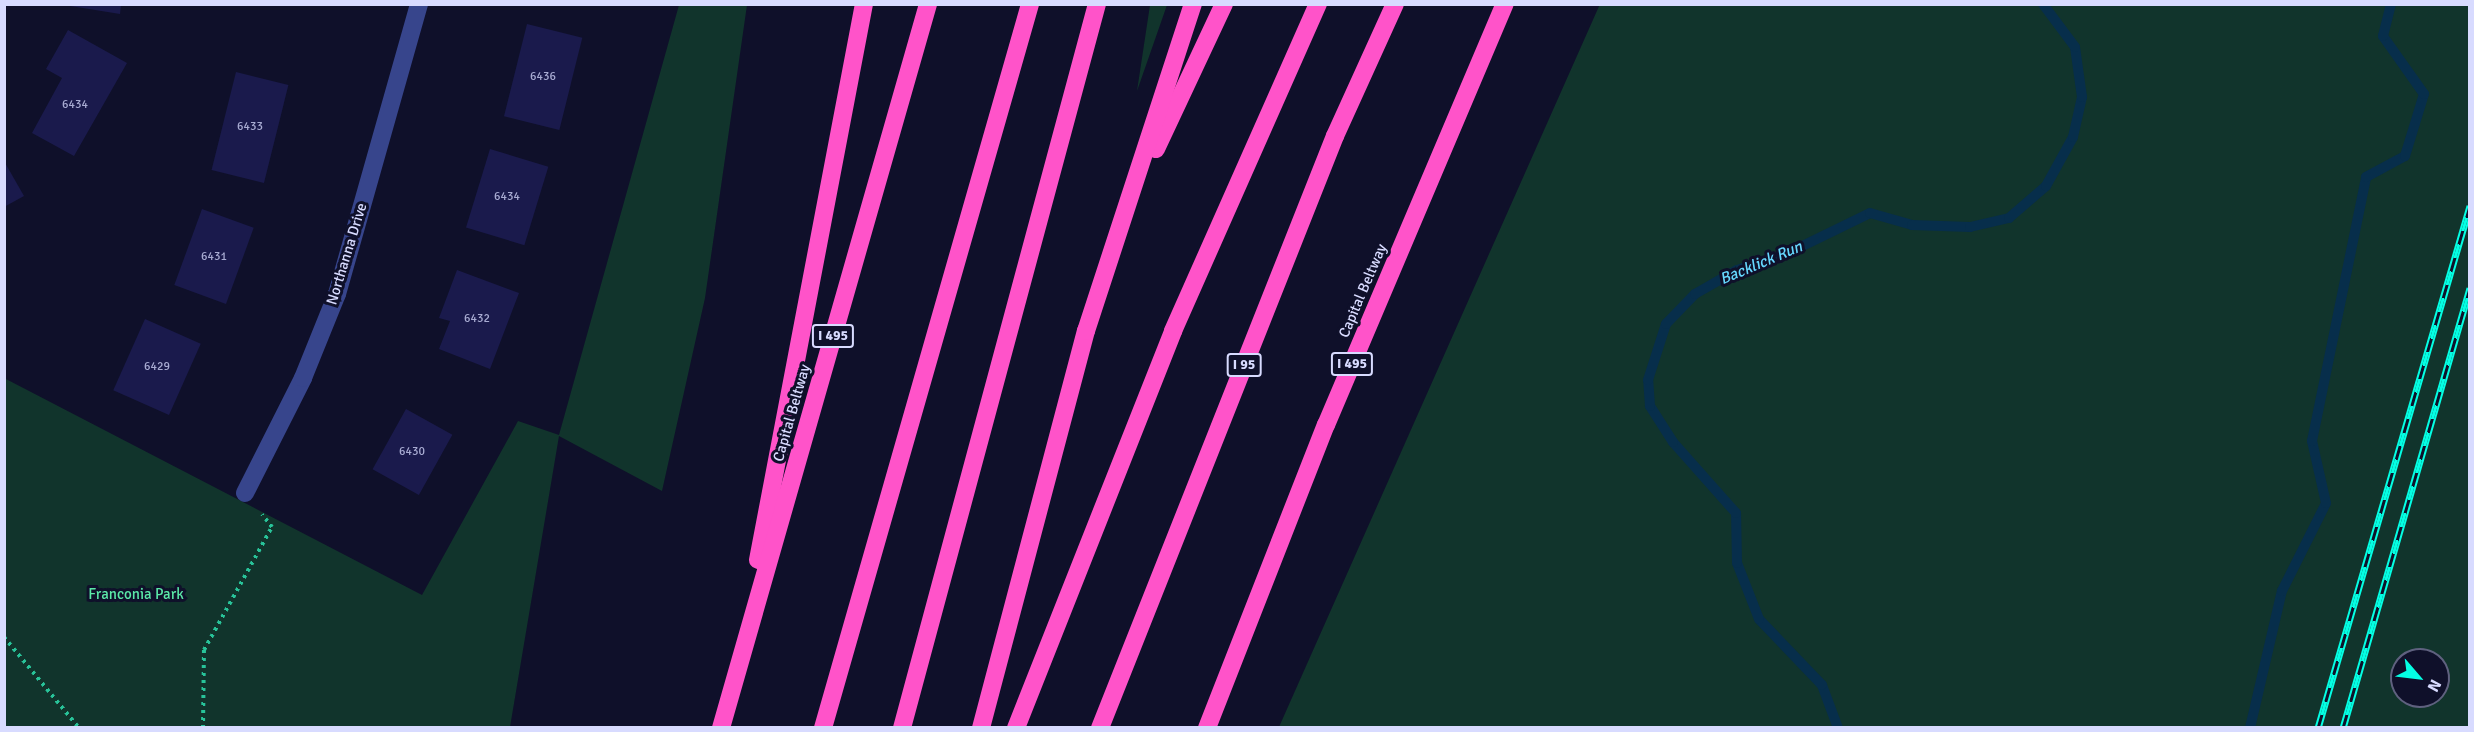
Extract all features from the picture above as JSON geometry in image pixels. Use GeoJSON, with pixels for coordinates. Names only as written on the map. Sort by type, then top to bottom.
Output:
{"type":"FeatureCollection","features":[{"type":"Feature","properties":{"kind":"highway"},"geometry":{"type":"LineString","coordinates":[[737,668],[864,4]]}},
{"type":"Feature","properties":{"kind":"highway","name":"Capital Beltway"},"geometry":{"type":"LineString","coordinates":[[721,728],[928,4]]}},
{"type":"Feature","properties":{"kind":"highway"},"geometry":{"type":"LineString","coordinates":[[823,728],[1030,4]]}},
{"type":"Feature","properties":{"kind":"highway"},"geometry":{"type":"LineString","coordinates":[[902,728],[1097,4]]}},
{"type":"Feature","properties":{"kind":"highway"},"geometry":{"type":"LineString","coordinates":[[981,728],[1086,331],[1193,4]]}},
{"type":"Feature","properties":{"kind":"highway"},"geometry":{"type":"LineString","coordinates":[[1123,218],[1224,4]]}},
{"type":"Feature","properties":{"kind":"highway"},"geometry":{"type":"LineString","coordinates":[[1016,728],[1173,331],[1318,4]]}},
{"type":"Feature","properties":{"kind":"highway","name":"I 95"},"geometry":{"type":"LineString","coordinates":[[1100,728],[1335,136],[1395,4]]}},
{"type":"Feature","properties":{"kind":"highway","name":"Capital Beltway"},"geometry":{"type":"LineString","coordinates":[[1207,728],[1326,425],[1505,4]]}},
{"type":"Feature","properties":{"kind":"street","name":"Northanna Drive"},"geometry":{"type":"LineString","coordinates":[[245,493],[303,378],[337,294],[419,4]]}},
{"type":"Feature","properties":{"kind":"path"},"geometry":{"type":"LineString","coordinates":[[203,728],[209,634],[272,526],[245,493]]}},
{"type":"Feature","properties":{"kind":"path"},"geometry":{"type":"LineString","coordinates":[[4,637],[79,728]]}},
{"type":"Feature","properties":{"kind":"green space"},"geometry":{"type":"Polygon","coordinates":[[[1600,4],[2469,5],[2469,727],[1279,727],[1600,4]]]}},
{"type":"Feature","properties":{"kind":"green space","name":"Franconia Park"},"geometry":{"type":"Polygon","coordinates":[[[679,5],[747,5],[705,298],[662,491],[559,436],[510,727],[5,727],[4,378],[422,595],[518,421],[559,435],[679,5]]]}},
{"type":"Feature","properties":{"kind":"green space"},"geometry":{"type":"Polygon","coordinates":[[[1150,5],[1167,5],[1137,91],[1150,5]]]}},
{"type":"Feature","properties":{"kind":"building"},"geometry":{"type":"Polygon","coordinates":[[[58,4],[121,4],[120,14],[58,4]]]}},
{"type":"Feature","properties":{"kind":"building"},"geometry":{"type":"Polygon","coordinates":[[[527,24],[582,38],[559,130],[504,116],[527,24]]]}},
{"type":"Feature","properties":{"kind":"building"},"geometry":{"type":"Polygon","coordinates":[[[68,30],[127,63],[74,156],[32,133],[62,78],[46,69],[68,30]]]}},
{"type":"Feature","properties":{"kind":"building"},"geometry":{"type":"Polygon","coordinates":[[[236,72],[288,85],[264,183],[212,170],[236,72]]]}},
{"type":"Feature","properties":{"kind":"building"},"geometry":{"type":"Polygon","coordinates":[[[490,149],[548,167],[524,245],[466,227],[490,149]]]}},
{"type":"Feature","properties":{"kind":"building"},"geometry":{"type":"Polygon","coordinates":[[[4,161],[24,196],[4,207],[4,161]]]}},
{"type":"Feature","properties":{"kind":"building"},"geometry":{"type":"Polygon","coordinates":[[[202,209],[254,228],[226,304],[174,285],[202,209]]]}},
{"type":"Feature","properties":{"kind":"building"},"geometry":{"type":"Polygon","coordinates":[[[457,270],[519,293],[490,369],[439,349],[450,321],[439,318],[457,270]]]}},
{"type":"Feature","properties":{"kind":"building"},"geometry":{"type":"Polygon","coordinates":[[[145,319],[201,344],[169,415],[113,390],[145,319]]]}},
{"type":"Feature","properties":{"kind":"building"},"geometry":{"type":"Polygon","coordinates":[[[406,409],[452,435],[419,495],[373,469],[406,409]]]}},
{"type":"Feature","properties":{"kind":"waterway","name":"Backlick Run"},"geometry":{"type":"LineString","coordinates":[[1838,728],[1822,685],[1759,619],[1737,563],[1736,513],[1673,442],[1650,406],[1648,380],[1666,324],[1695,294],[1737,270],[1786,254],[1870,213],[1912,225],[1970,227],[2009,218],[2046,186],[2073,137],[2082,97],[2075,47],[2043,4]]}},
{"type":"Feature","properties":{"kind":"waterway"},"geometry":{"type":"LineString","coordinates":[[2250,728],[2282,591],[2326,503],[2312,441],[2366,177],[2405,156],[2424,94],[2383,36],[2391,4]]}},
{"type":"Feature","properties":{"kind":"railway"},"geometry":{"type":"LineString","coordinates":[[2318,728],[2470,206]]}},
{"type":"Feature","properties":{"kind":"railway"},"geometry":{"type":"LineString","coordinates":[[2343,728],[2470,288]]}}]}
